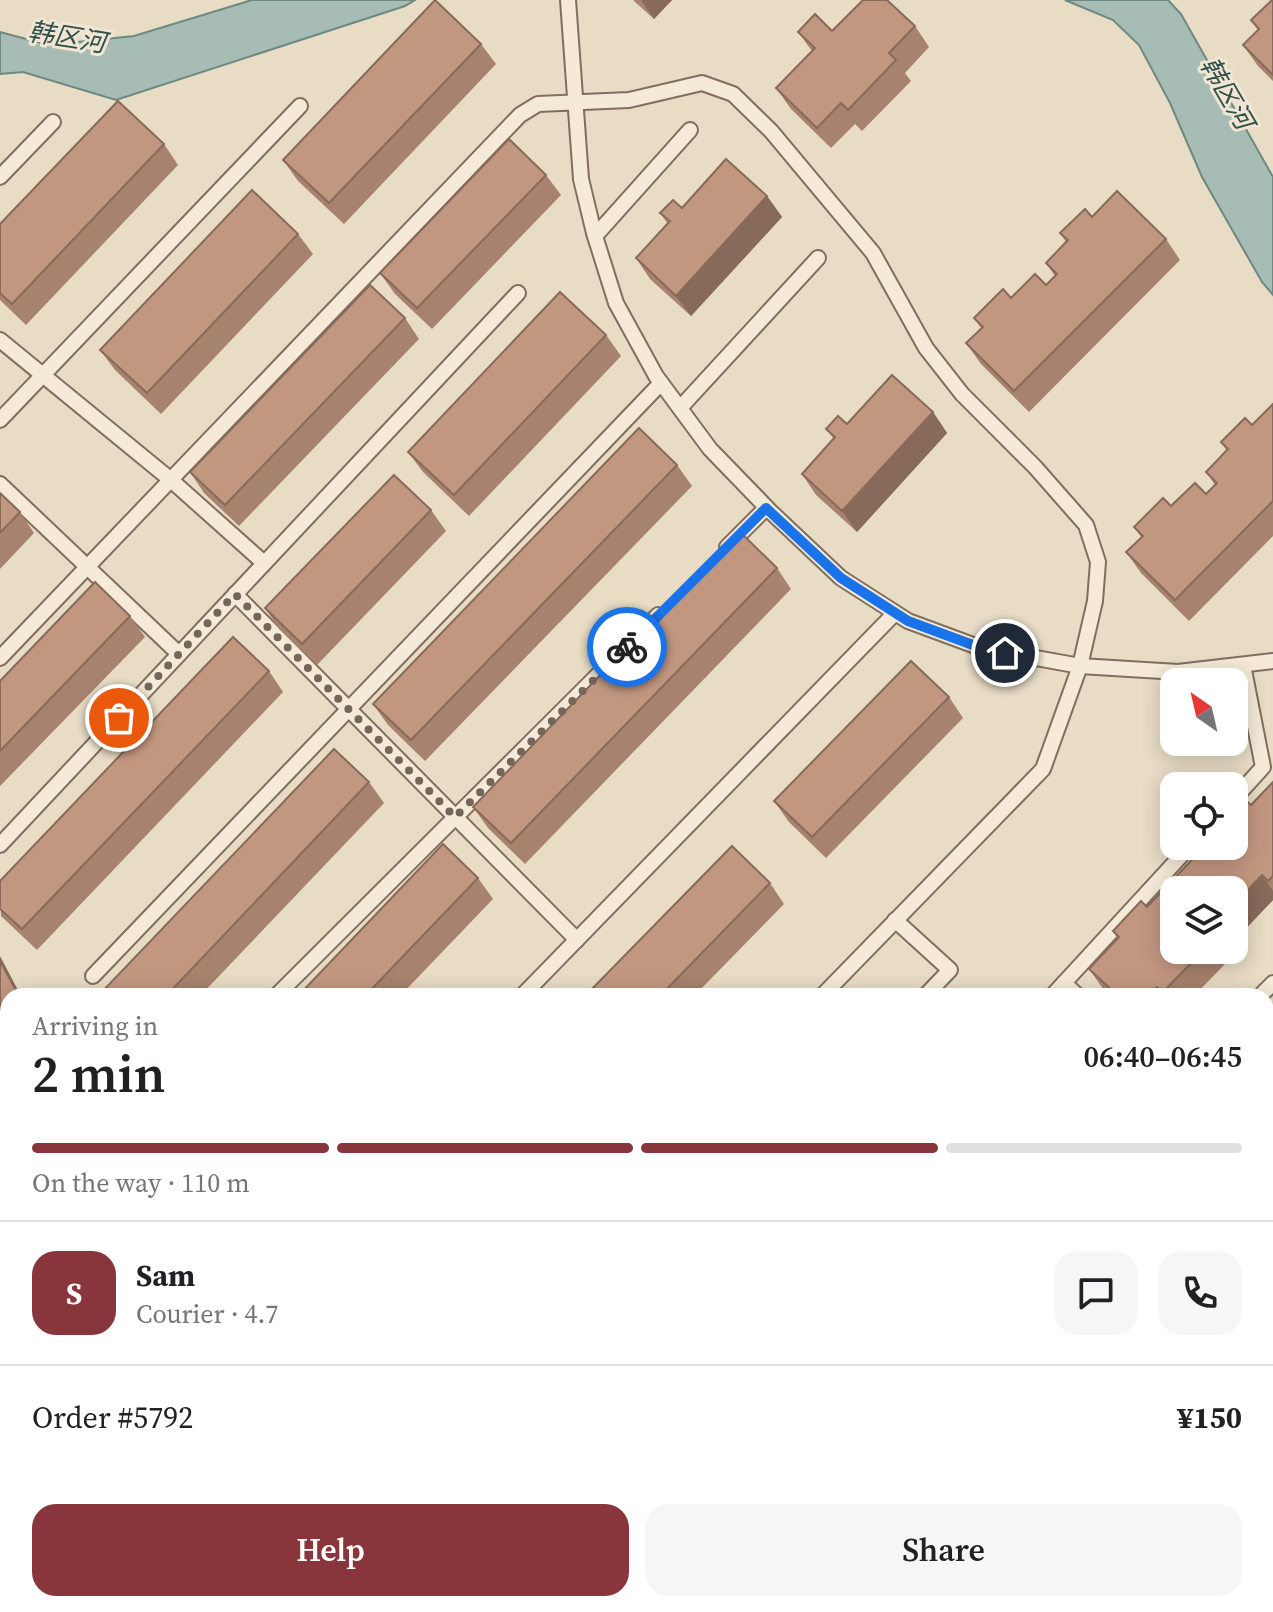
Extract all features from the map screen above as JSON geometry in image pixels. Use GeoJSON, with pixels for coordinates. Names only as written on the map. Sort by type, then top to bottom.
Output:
{"type":"FeatureCollection","features":[{"type":"Feature","properties":{"kind":"lane"},"geometry":{"type":"LineString","coordinates":[[568,0],[581,179],[616,303],[661,383],[710,449],[766,508],[841,578],[908,621],[981,648],[1080,666],[1178,672],[1273,661]]}},
{"type":"Feature","properties":{"kind":"lane"},"geometry":{"type":"LineString","coordinates":[[0,658],[520,115],[538,104],[629,100],[702,83],[733,94],[771,131],[873,253],[926,348],[962,394],[1035,467],[1086,525],[1098,562],[1095,601],[1080,666],[1043,769],[830,988]]}},
{"type":"Feature","properties":{"kind":"lane"},"geometry":{"type":"LineString","coordinates":[[0,420],[300,106]]}},
{"type":"Feature","properties":{"kind":"lane"},"geometry":{"type":"LineString","coordinates":[[0,177],[53,122]]}},
{"type":"Feature","properties":{"kind":"lane"},"geometry":{"type":"LineString","coordinates":[[595,236],[690,130]]}},
{"type":"Feature","properties":{"kind":"lane"},"geometry":{"type":"LineString","coordinates":[[680,408],[818,258]]}},
{"type":"Feature","properties":{"kind":"lane"},"geometry":{"type":"LineString","coordinates":[[0,845],[518,293]]}},
{"type":"Feature","properties":{"kind":"lane"},"geometry":{"type":"LineString","coordinates":[[0,340],[171,480],[264,563]]}},
{"type":"Feature","properties":{"kind":"lane"},"geometry":{"type":"LineString","coordinates":[[93,976],[661,383]]}},
{"type":"Feature","properties":{"kind":"lane"},"geometry":{"type":"LineString","coordinates":[[0,484],[179,654]]}},
{"type":"Feature","properties":{"kind":"lane"},"geometry":{"type":"LineString","coordinates":[[722,552],[766,508]]}},
{"type":"Feature","properties":{"kind":"lane"},"geometry":{"type":"LineString","coordinates":[[235,594],[577,940]]}},
{"type":"Feature","properties":{"kind":"lane"},"geometry":{"type":"LineString","coordinates":[[284,988],[666,607]]}},
{"type":"Feature","properties":{"kind":"lane"},"geometry":{"type":"LineString","coordinates":[[530,988],[895,613]]}},
{"type":"Feature","properties":{"kind":"lane"},"geometry":{"type":"LineString","coordinates":[[1243,665],[1263,767],[1248,784]]}},
{"type":"Feature","properties":{"kind":"lane"},"geometry":{"type":"LineString","coordinates":[[1059,988],[1177,860]]}},
{"type":"Feature","properties":{"kind":"lane"},"geometry":{"type":"LineString","coordinates":[[895,920],[950,970],[933,988]]}},
{"type":"Feature","properties":{"kind":"lane"},"geometry":{"type":"LineString","coordinates":[[1064,983],[1069,988]]}},
{"type":"Feature","properties":{"kind":"water"},"geometry":{"type":"Polygon","coordinates":[[[252,0],[415,0],[405,6],[116,100],[23,72],[0,74],[0,32],[49,45],[134,36],[252,0]]]}},
{"type":"Feature","properties":{"kind":"water"},"geometry":{"type":"Polygon","coordinates":[[[1065,0],[1168,0],[1181,14],[1273,177],[1273,295],[1262,282],[1202,177],[1170,103],[1139,45],[1113,20],[1065,0]]]}},
{"type":"Feature","properties":{"kind":"building"},"geometry":{"type":"Polygon","coordinates":[[[435,0],[481,44],[329,203],[283,160],[435,0]]]}},
{"type":"Feature","properties":{"kind":"building"},"geometry":{"type":"Polygon","coordinates":[[[863,0],[887,0],[915,26],[889,53],[896,60],[848,110],[841,103],[817,128],[776,88],[815,48],[798,32],[815,14],[832,31],[863,0]]]}},
{"type":"Feature","properties":{"kind":"building"},"geometry":{"type":"Polygon","coordinates":[[[1272,0],[1273,75],[1243,45],[1259,29],[1251,20],[1272,0]]]}},
{"type":"Feature","properties":{"kind":"building"},"geometry":{"type":"Polygon","coordinates":[[[118,101],[164,144],[12,304],[0,293],[0,224],[118,101]]]}},
{"type":"Feature","properties":{"kind":"building"},"geometry":{"type":"Polygon","coordinates":[[[509,139],[546,175],[417,308],[380,273],[509,139]]]}},
{"type":"Feature","properties":{"kind":"building"},"geometry":{"type":"Polygon","coordinates":[[[726,159],[767,196],[676,296],[636,258],[670,221],[660,213],[673,200],[682,208],[726,159]]]}},
{"type":"Feature","properties":{"kind":"building"},"geometry":{"type":"Polygon","coordinates":[[[252,190],[298,234],[147,393],[100,350],[252,190]]]}},
{"type":"Feature","properties":{"kind":"building"},"geometry":{"type":"Polygon","coordinates":[[[1117,191],[1166,239],[1014,391],[966,343],[983,327],[974,318],[1003,289],[1011,298],[1035,274],[1046,285],[1057,274],[1046,263],[1068,240],[1060,233],[1085,209],[1092,217],[1117,191]]]}},
{"type":"Feature","properties":{"kind":"building"},"geometry":{"type":"Polygon","coordinates":[[[370,285],[405,318],[225,505],[190,472],[370,285]]]}},
{"type":"Feature","properties":{"kind":"building"},"geometry":{"type":"Polygon","coordinates":[[[560,292],[606,335],[454,495],[408,452],[560,292]]]}},
{"type":"Feature","properties":{"kind":"building"},"geometry":{"type":"Polygon","coordinates":[[[892,375],[933,412],[842,511],[802,474],[835,437],[826,429],[838,416],[847,424],[892,375]]]}},
{"type":"Feature","properties":{"kind":"building"},"geometry":{"type":"Polygon","coordinates":[[[1273,404],[1273,501],[1175,600],[1126,552],[1143,536],[1134,527],[1163,498],[1171,506],[1195,483],[1206,494],[1217,483],[1206,472],[1228,449],[1221,442],[1245,418],[1252,425],[1273,404]]]}},
{"type":"Feature","properties":{"kind":"building"},"geometry":{"type":"Polygon","coordinates":[[[639,428],[677,465],[411,740],[373,704],[639,428]]]}},
{"type":"Feature","properties":{"kind":"building"},"geometry":{"type":"Polygon","coordinates":[[[394,475],[431,510],[302,644],[265,608],[394,475]]]}},
{"type":"Feature","properties":{"kind":"building"},"geometry":{"type":"Polygon","coordinates":[[[0,493],[20,512],[0,533],[0,493]]]}},
{"type":"Feature","properties":{"kind":"building"},"geometry":{"type":"Polygon","coordinates":[[[739,531],[777,568],[511,843],[473,807],[739,531]]]}},
{"type":"Feature","properties":{"kind":"building"},"geometry":{"type":"Polygon","coordinates":[[[95,582],[130,616],[0,751],[0,681],[95,582]]]}},
{"type":"Feature","properties":{"kind":"building"},"geometry":{"type":"Polygon","coordinates":[[[233,637],[269,671],[22,929],[0,909],[0,881],[233,637]]]}},
{"type":"Feature","properties":{"kind":"building"},"geometry":{"type":"Polygon","coordinates":[[[911,661],[949,697],[812,837],[774,801],[911,661]]]}},
{"type":"Feature","properties":{"kind":"building"},"geometry":{"type":"Polygon","coordinates":[[[334,749],[369,782],[174,988],[106,988],[334,749]]]}},
{"type":"Feature","properties":{"kind":"building"},"geometry":{"type":"Polygon","coordinates":[[[1273,782],[1273,876],[1268,881],[1262,875],[1248,890],[1248,876],[1176,876],[1192,860],[1248,860],[1248,802],[1251,805],[1273,782]]]}},
{"type":"Feature","properties":{"kind":"building"},"geometry":{"type":"Polygon","coordinates":[[[443,844],[478,878],[373,988],[306,988],[443,844]]]}},
{"type":"Feature","properties":{"kind":"building"},"geometry":{"type":"Polygon","coordinates":[[[732,846],[770,883],[668,988],[593,988],[732,846]]]}},
{"type":"Feature","properties":{"kind":"building"},"geometry":{"type":"Polygon","coordinates":[[[1160,893],[1160,964],[1190,964],[1167,988],[1109,988],[1089,969],[1119,937],[1113,931],[1141,901],[1147,907],[1160,893]]]}},
{"type":"Feature","properties":{"kind":"building"},"geometry":{"type":"Polygon","coordinates":[[[0,961],[15,988],[0,988],[0,961]]]}},
{"type":"Feature","properties":{"kind":"way so far"},"geometry":{"type":"LineString","coordinates":[[119,718],[235,594],[455,817],[627,647]]}},
{"type":"Feature","properties":{"kind":"route"},"geometry":{"type":"LineString","coordinates":[[627,647],[766,508],[841,578],[908,621],[981,648],[1005,653]]}},
{"type":"Feature","properties":{"kind":"water label","name":"韩区河"},"geometry":{"type":"Point","coordinates":[67,37]}},
{"type":"Feature","properties":{"kind":"water label","name":"韩区河"},"geometry":{"type":"Point","coordinates":[1227,93]}}]}
